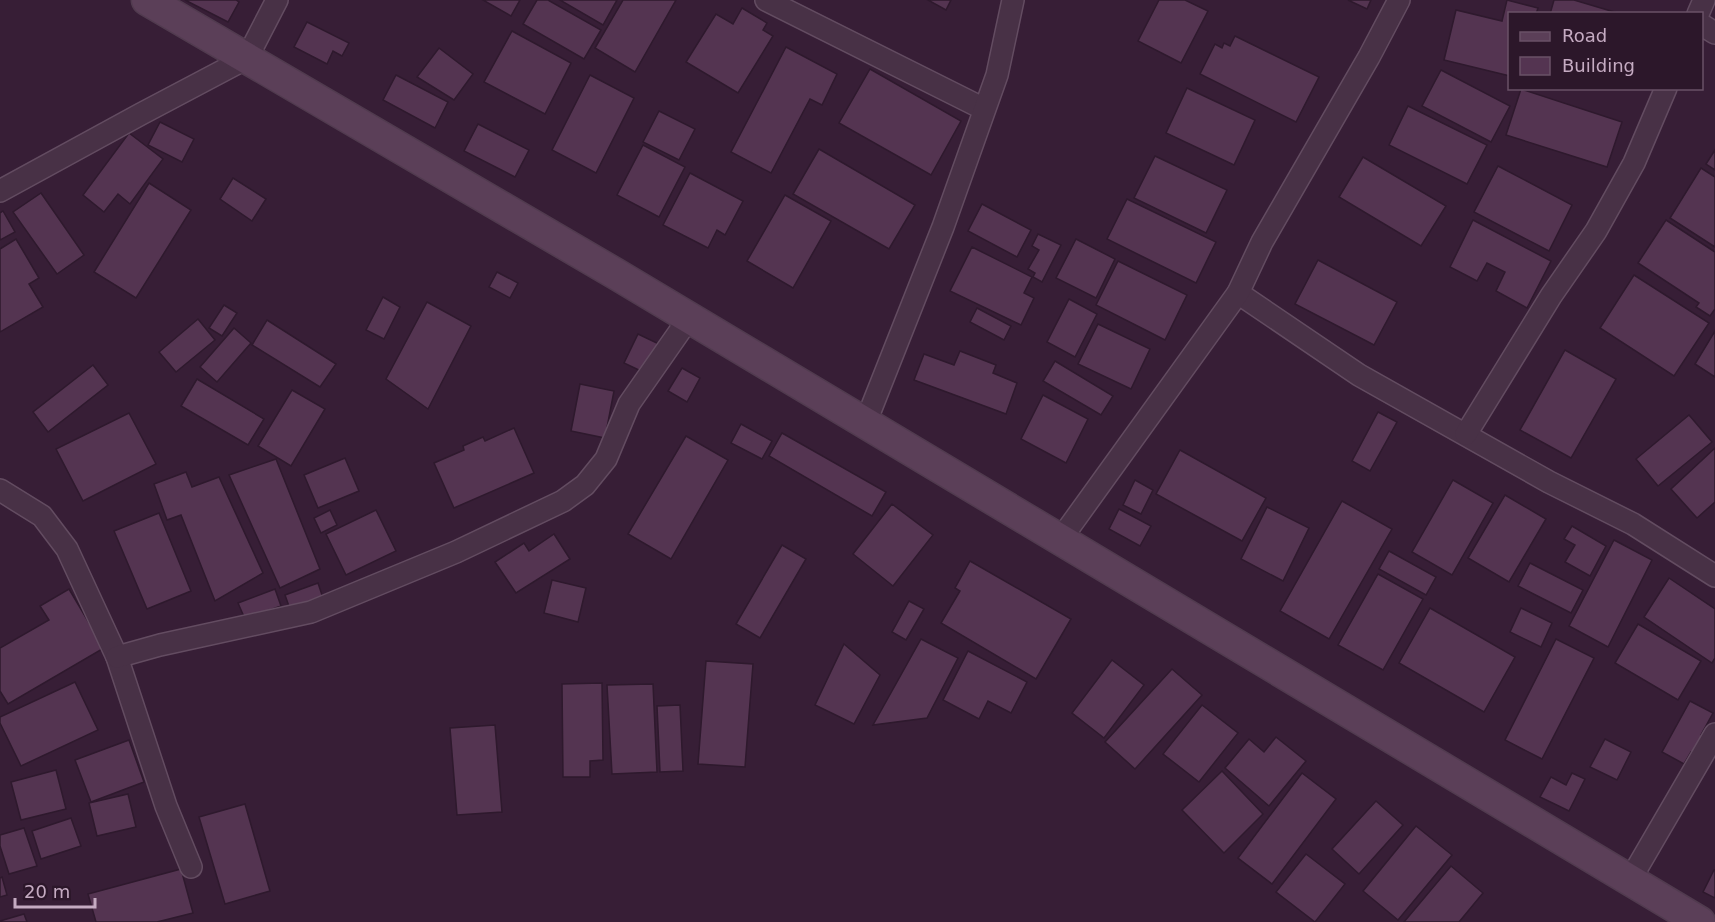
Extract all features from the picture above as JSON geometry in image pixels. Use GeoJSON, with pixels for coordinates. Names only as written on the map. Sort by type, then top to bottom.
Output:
{"type":"FeatureCollection","features":[{"type":"Feature","properties":{"kind":"main road"},"geometry":{"type":"LineString","coordinates":[[147,0],[689,318],[1700,922]]}},
{"type":"Feature","properties":{"kind":"street"},"geometry":{"type":"LineString","coordinates":[[0,191],[247,58],[277,0]]}},
{"type":"Feature","properties":{"kind":"street"},"geometry":{"type":"LineString","coordinates":[[766,0],[984,109]]}},
{"type":"Feature","properties":{"kind":"street"},"geometry":{"type":"LineString","coordinates":[[865,424],[943,227],[997,75],[1013,0]]}},
{"type":"Feature","properties":{"kind":"street"},"geometry":{"type":"LineString","coordinates":[[1060,540],[1238,293],[1262,242],[1370,57],[1399,0]]}},
{"type":"Feature","properties":{"kind":"street"},"geometry":{"type":"LineString","coordinates":[[1466,434],[1551,296],[1596,231],[1634,163],[1665,90]]}},
{"type":"Feature","properties":{"kind":"street"},"geometry":{"type":"LineString","coordinates":[[1238,293],[1359,375],[1549,482],[1633,524],[1715,576]]}},
{"type":"Feature","properties":{"kind":"street"},"geometry":{"type":"LineString","coordinates":[[117,657],[160,645],[311,612],[456,552],[563,501],[585,485],[606,459],[629,404],[689,318]]}},
{"type":"Feature","properties":{"kind":"street"},"geometry":{"type":"LineString","coordinates":[[0,490],[42,516],[67,549],[117,657],[166,806],[191,867]]}},
{"type":"Feature","properties":{"kind":"street"},"geometry":{"type":"LineString","coordinates":[[1630,880],[1715,734]]}},
{"type":"Feature","properties":{"kind":"building"},"geometry":{"type":"Polygon","coordinates":[[[185,0],[236,0],[239,2],[228,22],[185,0]]]}},
{"type":"Feature","properties":{"kind":"building"},"geometry":{"type":"Polygon","coordinates":[[[483,0],[520,0],[511,16],[483,0]]]}},
{"type":"Feature","properties":{"kind":"building"},"geometry":{"type":"Polygon","coordinates":[[[537,0],[548,0],[601,30],[584,59],[523,24],[537,0]]]}},
{"type":"Feature","properties":{"kind":"building"},"geometry":{"type":"Polygon","coordinates":[[[560,0],[617,0],[603,25],[560,0]]]}},
{"type":"Feature","properties":{"kind":"building"},"geometry":{"type":"Polygon","coordinates":[[[623,0],[676,0],[635,72],[595,48],[623,0]]]}},
{"type":"Feature","properties":{"kind":"building"},"geometry":{"type":"Polygon","coordinates":[[[928,0],[951,0],[946,10],[928,0]]]}},
{"type":"Feature","properties":{"kind":"building"},"geometry":{"type":"Polygon","coordinates":[[[1159,0],[1185,0],[1208,11],[1181,63],[1138,41],[1159,0]]]}},
{"type":"Feature","properties":{"kind":"building"},"geometry":{"type":"Polygon","coordinates":[[[1348,0],[1371,0],[1367,9],[1348,0]]]}},
{"type":"Feature","properties":{"kind":"building"},"geometry":{"type":"Polygon","coordinates":[[[1507,0],[1538,8],[1537,12],[1508,12],[1508,76],[1444,60],[1456,10],[1502,21],[1507,0]]]}},
{"type":"Feature","properties":{"kind":"building"},"geometry":{"type":"Polygon","coordinates":[[[1554,0],[1574,0],[1614,12],[1551,12],[1554,0]]]}},
{"type":"Feature","properties":{"kind":"building"},"geometry":{"type":"Polygon","coordinates":[[[742,8],[767,23],[763,30],[773,36],[738,93],[686,62],[716,14],[733,24],[742,8]]]}},
{"type":"Feature","properties":{"kind":"building"},"geometry":{"type":"Polygon","coordinates":[[[307,22],[349,43],[342,56],[333,51],[327,64],[294,47],[307,22]]]}},
{"type":"Feature","properties":{"kind":"building"},"geometry":{"type":"Polygon","coordinates":[[[512,31],[571,63],[545,114],[484,82],[512,31]]]}},
{"type":"Feature","properties":{"kind":"building"},"geometry":{"type":"Polygon","coordinates":[[[1235,36],[1319,77],[1296,122],[1200,74],[1215,44],[1222,48],[1224,43],[1230,46],[1235,36]]]}},
{"type":"Feature","properties":{"kind":"building"},"geometry":{"type":"Polygon","coordinates":[[[786,47],[837,74],[822,105],[810,99],[771,173],[731,152],[786,47]]]}},
{"type":"Feature","properties":{"kind":"building"},"geometry":{"type":"Polygon","coordinates":[[[439,48],[473,74],[454,100],[417,77],[439,48]]]}},
{"type":"Feature","properties":{"kind":"building"},"geometry":{"type":"Polygon","coordinates":[[[870,69],[961,121],[931,175],[839,123],[870,69]]]}},
{"type":"Feature","properties":{"kind":"building"},"geometry":{"type":"Polygon","coordinates":[[[1441,70],[1510,106],[1491,142],[1422,106],[1441,70]]]}},
{"type":"Feature","properties":{"kind":"building"},"geometry":{"type":"Polygon","coordinates":[[[396,75],[448,102],[435,128],[383,100],[396,75]]]}},
{"type":"Feature","properties":{"kind":"building"},"geometry":{"type":"Polygon","coordinates":[[[590,75],[634,98],[596,173],[552,150],[590,75]]]}},
{"type":"Feature","properties":{"kind":"building"},"geometry":{"type":"Polygon","coordinates":[[[1187,88],[1255,120],[1234,165],[1166,133],[1187,88]]]}},
{"type":"Feature","properties":{"kind":"building"},"geometry":{"type":"Polygon","coordinates":[[[1521,90],[1622,122],[1607,167],[1506,135],[1521,90]]]}},
{"type":"Feature","properties":{"kind":"building"},"geometry":{"type":"Polygon","coordinates":[[[1408,106],[1487,145],[1467,184],[1389,145],[1408,106]]]}},
{"type":"Feature","properties":{"kind":"building"},"geometry":{"type":"Polygon","coordinates":[[[659,111],[695,129],[679,160],[643,142],[659,111]]]}},
{"type":"Feature","properties":{"kind":"building"},"geometry":{"type":"Polygon","coordinates":[[[160,122],[194,139],[182,162],[148,145],[160,122]]]}},
{"type":"Feature","properties":{"kind":"building"},"geometry":{"type":"Polygon","coordinates":[[[478,124],[529,150],[515,177],[464,151],[478,124]]]}},
{"type":"Feature","properties":{"kind":"building"},"geometry":{"type":"Polygon","coordinates":[[[129,133],[163,159],[130,204],[118,194],[104,212],[83,195],[129,133]]]}},
{"type":"Feature","properties":{"kind":"building"},"geometry":{"type":"Polygon","coordinates":[[[643,145],[685,167],[659,217],[617,195],[643,145]]]}},
{"type":"Feature","properties":{"kind":"building"},"geometry":{"type":"Polygon","coordinates":[[[819,149],[915,205],[889,249],[793,194],[819,149]]]}},
{"type":"Feature","properties":{"kind":"building"},"geometry":{"type":"Polygon","coordinates":[[[1715,150],[1715,170],[1706,164],[1715,150]]]}},
{"type":"Feature","properties":{"kind":"building"},"geometry":{"type":"Polygon","coordinates":[[[1155,156],[1227,190],[1206,233],[1134,198],[1155,156]]]}},
{"type":"Feature","properties":{"kind":"building"},"geometry":{"type":"Polygon","coordinates":[[[1363,157],[1446,206],[1421,246],[1339,197],[1363,157]]]}},
{"type":"Feature","properties":{"kind":"building"},"geometry":{"type":"Polygon","coordinates":[[[1498,166],[1572,205],[1549,251],[1474,212],[1498,166]]]}},
{"type":"Feature","properties":{"kind":"building"},"geometry":{"type":"Polygon","coordinates":[[[1701,168],[1715,177],[1715,247],[1670,218],[1701,168]]]}},
{"type":"Feature","properties":{"kind":"building"},"geometry":{"type":"Polygon","coordinates":[[[690,173],[743,201],[725,235],[717,230],[708,248],[663,225],[690,173]]]}},
{"type":"Feature","properties":{"kind":"building"},"geometry":{"type":"Polygon","coordinates":[[[233,178],[266,199],[252,221],[220,199],[233,178]]]}},
{"type":"Feature","properties":{"kind":"building"},"geometry":{"type":"Polygon","coordinates":[[[149,183],[191,210],[136,298],[94,272],[149,183]]]}},
{"type":"Feature","properties":{"kind":"building"},"geometry":{"type":"Polygon","coordinates":[[[41,193],[84,255],[57,274],[13,212],[41,193]]]}},
{"type":"Feature","properties":{"kind":"building"},"geometry":{"type":"Polygon","coordinates":[[[785,195],[831,221],[793,288],[747,261],[785,195]]]}},
{"type":"Feature","properties":{"kind":"building"},"geometry":{"type":"Polygon","coordinates":[[[1127,199],[1216,242],[1196,283],[1107,239],[1127,199]]]}},
{"type":"Feature","properties":{"kind":"building"},"geometry":{"type":"Polygon","coordinates":[[[982,204],[1031,230],[1017,257],[968,231],[982,204]]]}},
{"type":"Feature","properties":{"kind":"building"},"geometry":{"type":"Polygon","coordinates":[[[3,211],[15,232],[0,240],[0,213],[3,211]]]}},
{"type":"Feature","properties":{"kind":"building"},"geometry":{"type":"Polygon","coordinates":[[[1473,220],[1551,261],[1527,308],[1496,291],[1505,272],[1487,263],[1477,281],[1450,267],[1473,220]]]}},
{"type":"Feature","properties":{"kind":"building"},"geometry":{"type":"Polygon","coordinates":[[[1666,220],[1715,252],[1715,309],[1710,316],[1696,307],[1699,303],[1638,263],[1666,220]]]}},
{"type":"Feature","properties":{"kind":"building"},"geometry":{"type":"Polygon","coordinates":[[[1038,234],[1061,245],[1042,282],[1033,277],[1035,273],[1028,269],[1039,250],[1032,246],[1038,234]]]}},
{"type":"Feature","properties":{"kind":"building"},"geometry":{"type":"Polygon","coordinates":[[[16,239],[39,278],[29,284],[43,307],[0,332],[0,249],[16,239]]]}},
{"type":"Feature","properties":{"kind":"building"},"geometry":{"type":"Polygon","coordinates":[[[1076,239],[1115,259],[1096,298],[1056,278],[1076,239]]]}},
{"type":"Feature","properties":{"kind":"building"},"geometry":{"type":"Polygon","coordinates":[[[972,247],[1032,277],[1024,293],[1034,298],[1021,325],[950,291],[972,247]]]}},
{"type":"Feature","properties":{"kind":"building"},"geometry":{"type":"Polygon","coordinates":[[[1318,260],[1397,302],[1374,345],[1295,304],[1318,260]]]}},
{"type":"Feature","properties":{"kind":"building"},"geometry":{"type":"Polygon","coordinates":[[[1118,261],[1187,295],[1165,340],[1096,305],[1118,261]]]}},
{"type":"Feature","properties":{"kind":"building"},"geometry":{"type":"Polygon","coordinates":[[[497,272],[518,283],[510,298],[489,287],[497,272]]]}},
{"type":"Feature","properties":{"kind":"building"},"geometry":{"type":"Polygon","coordinates":[[[1634,275],[1709,323],[1674,376],[1600,328],[1634,275]]]}},
{"type":"Feature","properties":{"kind":"building"},"geometry":{"type":"Polygon","coordinates":[[[383,297],[400,307],[384,339],[366,330],[383,297]]]}},
{"type":"Feature","properties":{"kind":"building"},"geometry":{"type":"Polygon","coordinates":[[[1069,299],[1097,314],[1075,357],[1047,342],[1069,299]]]}},
{"type":"Feature","properties":{"kind":"building"},"geometry":{"type":"Polygon","coordinates":[[[427,302],[471,326],[428,409],[386,379],[427,302]]]}},
{"type":"Feature","properties":{"kind":"building"},"geometry":{"type":"Polygon","coordinates":[[[224,305],[237,313],[222,336],[209,328],[224,305]]]}},
{"type":"Feature","properties":{"kind":"building"},"geometry":{"type":"Polygon","coordinates":[[[977,308],[1011,326],[1004,340],[970,322],[977,308]]]}},
{"type":"Feature","properties":{"kind":"building"},"geometry":{"type":"Polygon","coordinates":[[[198,319],[215,340],[176,372],[159,352],[198,319]]]}},
{"type":"Feature","properties":{"kind":"building"},"geometry":{"type":"Polygon","coordinates":[[[267,320],[336,364],[320,387],[252,345],[267,320]]]}},
{"type":"Feature","properties":{"kind":"building"},"geometry":{"type":"Polygon","coordinates":[[[1098,324],[1150,349],[1131,389],[1078,364],[1098,324]]]}},
{"type":"Feature","properties":{"kind":"building"},"geometry":{"type":"Polygon","coordinates":[[[234,328],[251,343],[217,382],[200,367],[234,328]]]}},
{"type":"Feature","properties":{"kind":"building"},"geometry":{"type":"Polygon","coordinates":[[[1715,331],[1715,377],[1695,364],[1715,331]]]}},
{"type":"Feature","properties":{"kind":"building"},"geometry":{"type":"Polygon","coordinates":[[[638,334],[659,344],[645,373],[624,363],[638,334]]]}},
{"type":"Feature","properties":{"kind":"building"},"geometry":{"type":"Polygon","coordinates":[[[1565,350],[1616,379],[1571,458],[1520,430],[1565,350]]]}},
{"type":"Feature","properties":{"kind":"building"},"geometry":{"type":"Polygon","coordinates":[[[960,351],[996,365],[993,373],[1017,383],[1006,414],[914,380],[924,354],[954,365],[960,351]]]}},
{"type":"Feature","properties":{"kind":"building"},"geometry":{"type":"Polygon","coordinates":[[[1055,361],[1113,396],[1101,415],[1043,381],[1055,361]]]}},
{"type":"Feature","properties":{"kind":"building"},"geometry":{"type":"Polygon","coordinates":[[[93,365],[108,385],[48,432],[33,412],[93,365]]]}},
{"type":"Feature","properties":{"kind":"building"},"geometry":{"type":"Polygon","coordinates":[[[682,368],[700,378],[687,402],[668,391],[682,368]]]}},
{"type":"Feature","properties":{"kind":"building"},"geometry":{"type":"Polygon","coordinates":[[[197,379],[264,419],[248,445],[181,406],[197,379]]]}},
{"type":"Feature","properties":{"kind":"building"},"geometry":{"type":"Polygon","coordinates":[[[580,384],[614,391],[605,438],[571,431],[580,384]]]}},
{"type":"Feature","properties":{"kind":"building"},"geometry":{"type":"Polygon","coordinates":[[[292,390],[325,409],[291,466],[258,446],[292,390]]]}},
{"type":"Feature","properties":{"kind":"building"},"geometry":{"type":"Polygon","coordinates":[[[1043,395],[1088,419],[1066,463],[1021,439],[1043,395]]]}},
{"type":"Feature","properties":{"kind":"building"},"geometry":{"type":"Polygon","coordinates":[[[1378,412],[1397,422],[1370,471],[1352,461],[1378,412]]]}},
{"type":"Feature","properties":{"kind":"building"},"geometry":{"type":"Polygon","coordinates":[[[129,413],[156,464],[83,501],[56,449],[129,413]]]}},
{"type":"Feature","properties":{"kind":"building"},"geometry":{"type":"Polygon","coordinates":[[[1689,415],[1712,442],[1658,486],[1636,459],[1689,415]]]}},
{"type":"Feature","properties":{"kind":"building"},"geometry":{"type":"Polygon","coordinates":[[[741,424],[772,441],[762,459],[731,443],[741,424]]]}},
{"type":"Feature","properties":{"kind":"building"},"geometry":{"type":"Polygon","coordinates":[[[514,428],[534,473],[454,508],[434,463],[464,450],[463,446],[483,437],[485,441],[514,428]]]}},
{"type":"Feature","properties":{"kind":"building"},"geometry":{"type":"Polygon","coordinates":[[[782,433],[886,492],[872,516],[769,456],[782,433]]]}},
{"type":"Feature","properties":{"kind":"building"},"geometry":{"type":"Polygon","coordinates":[[[686,436],[728,460],[671,559],[628,534],[686,436]]]}},
{"type":"Feature","properties":{"kind":"building"},"geometry":{"type":"Polygon","coordinates":[[[1715,448],[1715,502],[1697,518],[1671,489],[1715,448]]]}},
{"type":"Feature","properties":{"kind":"building"},"geometry":{"type":"Polygon","coordinates":[[[1180,450],[1266,498],[1242,541],[1156,494],[1180,450]]]}},
{"type":"Feature","properties":{"kind":"building"},"geometry":{"type":"Polygon","coordinates":[[[345,458],[359,491],[318,508],[304,475],[345,458]]]}},
{"type":"Feature","properties":{"kind":"building"},"geometry":{"type":"Polygon","coordinates":[[[276,459],[320,569],[280,588],[229,475],[276,459]]]}},
{"type":"Feature","properties":{"kind":"building"},"geometry":{"type":"Polygon","coordinates":[[[186,472],[192,487],[219,477],[263,573],[215,601],[181,515],[167,520],[154,484],[186,472]]]}},
{"type":"Feature","properties":{"kind":"building"},"geometry":{"type":"Polygon","coordinates":[[[1135,480],[1153,490],[1141,514],[1123,505],[1135,480]]]}},
{"type":"Feature","properties":{"kind":"building"},"geometry":{"type":"Polygon","coordinates":[[[1453,480],[1493,503],[1452,575],[1412,552],[1453,480]]]}},
{"type":"Feature","properties":{"kind":"building"},"geometry":{"type":"Polygon","coordinates":[[[1505,495],[1546,519],[1509,582],[1468,558],[1505,495]]]}},
{"type":"Feature","properties":{"kind":"building"},"geometry":{"type":"Polygon","coordinates":[[[1342,501],[1392,529],[1329,639],[1280,611],[1342,501]]]}},
{"type":"Feature","properties":{"kind":"building"},"geometry":{"type":"Polygon","coordinates":[[[892,504],[933,535],[893,586],[853,554],[892,504]]]}},
{"type":"Feature","properties":{"kind":"building"},"geometry":{"type":"Polygon","coordinates":[[[1267,507],[1309,528],[1283,581],[1241,559],[1267,507]]]}},
{"type":"Feature","properties":{"kind":"building"},"geometry":{"type":"Polygon","coordinates":[[[1119,509],[1151,526],[1140,546],[1109,529],[1119,509]]]}},
{"type":"Feature","properties":{"kind":"building"},"geometry":{"type":"Polygon","coordinates":[[[330,510],[337,525],[321,533],[314,518],[330,510]]]}},
{"type":"Feature","properties":{"kind":"building"},"geometry":{"type":"Polygon","coordinates":[[[376,510],[396,551],[346,575],[326,534],[376,510]]]}},
{"type":"Feature","properties":{"kind":"building"},"geometry":{"type":"Polygon","coordinates":[[[159,513],[191,591],[147,609],[114,531],[159,513]]]}},
{"type":"Feature","properties":{"kind":"building"},"geometry":{"type":"Polygon","coordinates":[[[1572,526],[1606,546],[1590,576],[1565,562],[1575,545],[1564,539],[1572,526]]]}},
{"type":"Feature","properties":{"kind":"building"},"geometry":{"type":"Polygon","coordinates":[[[554,534],[570,559],[516,593],[495,562],[524,543],[529,551],[554,534]]]}},
{"type":"Feature","properties":{"kind":"building"},"geometry":{"type":"Polygon","coordinates":[[[1614,540],[1652,560],[1608,647],[1569,626],[1614,540]]]}},
{"type":"Feature","properties":{"kind":"building"},"geometry":{"type":"Polygon","coordinates":[[[782,545],[806,559],[760,638],[736,624],[782,545]]]}},
{"type":"Feature","properties":{"kind":"building"},"geometry":{"type":"Polygon","coordinates":[[[1389,551],[1436,577],[1426,595],[1379,569],[1389,551]]]}},
{"type":"Feature","properties":{"kind":"building"},"geometry":{"type":"Polygon","coordinates":[[[970,561],[1071,619],[1036,679],[941,623],[960,591],[955,588],[970,561]]]}},
{"type":"Feature","properties":{"kind":"building"},"geometry":{"type":"Polygon","coordinates":[[[1530,563],[1583,590],[1571,613],[1518,586],[1530,563]]]}},
{"type":"Feature","properties":{"kind":"building"},"geometry":{"type":"Polygon","coordinates":[[[1378,574],[1423,599],[1383,670],[1338,645],[1378,574]]]}},
{"type":"Feature","properties":{"kind":"building"},"geometry":{"type":"Polygon","coordinates":[[[1669,578],[1715,609],[1715,658],[1712,663],[1644,617],[1669,578]]]}},
{"type":"Feature","properties":{"kind":"building"},"geometry":{"type":"Polygon","coordinates":[[[552,580],[586,588],[578,622],[544,613],[552,580]]]}},
{"type":"Feature","properties":{"kind":"building"},"geometry":{"type":"Polygon","coordinates":[[[318,583],[324,601],[291,612],[285,595],[318,583]]]}},
{"type":"Feature","properties":{"kind":"building"},"geometry":{"type":"Polygon","coordinates":[[[69,589],[104,648],[8,704],[0,691],[0,648],[49,620],[40,606],[69,589]]]}},
{"type":"Feature","properties":{"kind":"building"},"geometry":{"type":"Polygon","coordinates":[[[275,589],[281,606],[245,619],[238,603],[275,589]]]}},
{"type":"Feature","properties":{"kind":"building"},"geometry":{"type":"Polygon","coordinates":[[[909,601],[924,609],[906,640],[892,632],[909,601]]]}},
{"type":"Feature","properties":{"kind":"building"},"geometry":{"type":"Polygon","coordinates":[[[1430,608],[1515,657],[1484,712],[1399,663],[1430,608]]]}},
{"type":"Feature","properties":{"kind":"building"},"geometry":{"type":"Polygon","coordinates":[[[1521,608],[1552,623],[1541,647],[1510,632],[1521,608]]]}},
{"type":"Feature","properties":{"kind":"building"},"geometry":{"type":"Polygon","coordinates":[[[1638,624],[1701,661],[1678,700],[1615,663],[1638,624]]]}},
{"type":"Feature","properties":{"kind":"building"},"geometry":{"type":"Polygon","coordinates":[[[921,639],[958,658],[927,718],[873,725],[921,639]]]}},
{"type":"Feature","properties":{"kind":"building"},"geometry":{"type":"Polygon","coordinates":[[[1556,639],[1594,658],[1542,759],[1505,740],[1556,639]]]}},
{"type":"Feature","properties":{"kind":"building"},"geometry":{"type":"Polygon","coordinates":[[[844,644],[880,675],[854,724],[815,705],[844,644]]]}},
{"type":"Feature","properties":{"kind":"building"},"geometry":{"type":"Polygon","coordinates":[[[968,651],[1027,682],[1011,713],[988,701],[979,719],[943,700],[968,651]]]}},
{"type":"Feature","properties":{"kind":"building"},"geometry":{"type":"Polygon","coordinates":[[[1112,660],[1144,685],[1104,738],[1072,713],[1112,660]]]}},
{"type":"Feature","properties":{"kind":"building"},"geometry":{"type":"Polygon","coordinates":[[[706,661],[753,664],[745,767],[698,764],[706,661]]]}},
{"type":"Feature","properties":{"kind":"building"},"geometry":{"type":"Polygon","coordinates":[[[1172,669],[1202,695],[1135,769],[1105,742],[1172,669]]]}},
{"type":"Feature","properties":{"kind":"building"},"geometry":{"type":"Polygon","coordinates":[[[75,682],[98,730],[21,766],[0,723],[0,717],[75,682]]]}},
{"type":"Feature","properties":{"kind":"building"},"geometry":{"type":"Polygon","coordinates":[[[602,683],[603,760],[590,761],[590,777],[563,777],[562,684],[602,683]]]}},
{"type":"Feature","properties":{"kind":"building"},"geometry":{"type":"Polygon","coordinates":[[[653,684],[657,772],[612,774],[607,685],[653,684]]]}},
{"type":"Feature","properties":{"kind":"building"},"geometry":{"type":"Polygon","coordinates":[[[1690,701],[1713,713],[1701,735],[1707,738],[1698,756],[1691,752],[1684,764],[1662,752],[1690,701]]]}},
{"type":"Feature","properties":{"kind":"building"},"geometry":{"type":"Polygon","coordinates":[[[680,705],[683,771],[660,772],[657,706],[680,705]]]}},
{"type":"Feature","properties":{"kind":"building"},"geometry":{"type":"Polygon","coordinates":[[[1202,705],[1238,733],[1199,782],[1163,754],[1202,705]]]}},
{"type":"Feature","properties":{"kind":"building"},"geometry":{"type":"Polygon","coordinates":[[[495,725],[502,812],[457,815],[450,728],[495,725]]]}},
{"type":"Feature","properties":{"kind":"building"},"geometry":{"type":"Polygon","coordinates":[[[1276,737],[1306,761],[1269,806],[1225,768],[1249,739],[1264,752],[1276,737]]]}},
{"type":"Feature","properties":{"kind":"building"},"geometry":{"type":"Polygon","coordinates":[[[1605,739],[1631,752],[1617,780],[1590,767],[1605,739]]]}},
{"type":"Feature","properties":{"kind":"building"},"geometry":{"type":"Polygon","coordinates":[[[129,740],[144,782],[91,802],[75,760],[129,740]]]}},
{"type":"Feature","properties":{"kind":"building"},"geometry":{"type":"Polygon","coordinates":[[[56,770],[66,809],[21,820],[11,782],[56,770]]]}},
{"type":"Feature","properties":{"kind":"building"},"geometry":{"type":"Polygon","coordinates":[[[1222,771],[1263,814],[1224,853],[1182,810],[1222,771]]]}},
{"type":"Feature","properties":{"kind":"building"},"geometry":{"type":"Polygon","coordinates":[[[1302,773],[1336,799],[1272,884],[1238,858],[1302,773]]]}},
{"type":"Feature","properties":{"kind":"building"},"geometry":{"type":"Polygon","coordinates":[[[1572,773],[1585,779],[1569,811],[1540,797],[1551,777],[1566,785],[1572,773]]]}},
{"type":"Feature","properties":{"kind":"building"},"geometry":{"type":"Polygon","coordinates":[[[128,794],[136,827],[97,836],[89,803],[128,794]]]}},
{"type":"Feature","properties":{"kind":"building"},"geometry":{"type":"Polygon","coordinates":[[[1376,801],[1403,825],[1359,874],[1332,849],[1376,801]]]}},
{"type":"Feature","properties":{"kind":"building"},"geometry":{"type":"Polygon","coordinates":[[[245,804],[270,891],[225,904],[199,817],[245,804]]]}},
{"type":"Feature","properties":{"kind":"building"},"geometry":{"type":"Polygon","coordinates":[[[71,818],[81,846],[41,859],[32,831],[71,818]]]}},
{"type":"Feature","properties":{"kind":"building"},"geometry":{"type":"Polygon","coordinates":[[[1416,826],[1452,855],[1398,920],[1363,891],[1416,826]]]}},
{"type":"Feature","properties":{"kind":"building"},"geometry":{"type":"Polygon","coordinates":[[[24,828],[37,866],[9,874],[0,846],[0,835],[24,828]]]}},
{"type":"Feature","properties":{"kind":"building"},"geometry":{"type":"Polygon","coordinates":[[[1306,854],[1345,884],[1315,922],[1276,892],[1306,854]]]}},
{"type":"Feature","properties":{"kind":"building"},"geometry":{"type":"Polygon","coordinates":[[[1451,866],[1483,893],[1459,922],[1404,922],[1451,866]]]}},
{"type":"Feature","properties":{"kind":"building"},"geometry":{"type":"Polygon","coordinates":[[[181,869],[193,913],[157,922],[96,922],[88,894],[181,869]]]}},
{"type":"Feature","properties":{"kind":"building"},"geometry":{"type":"Polygon","coordinates":[[[1715,870],[1715,898],[1703,892],[1715,870]]]}},
{"type":"Feature","properties":{"kind":"building"},"geometry":{"type":"Polygon","coordinates":[[[2,877],[7,895],[0,897],[0,878],[2,877]]]}},
{"type":"Feature","properties":{"kind":"building"},"geometry":{"type":"Polygon","coordinates":[[[24,914],[27,922],[0,922],[0,921],[24,914]]]}}]}
